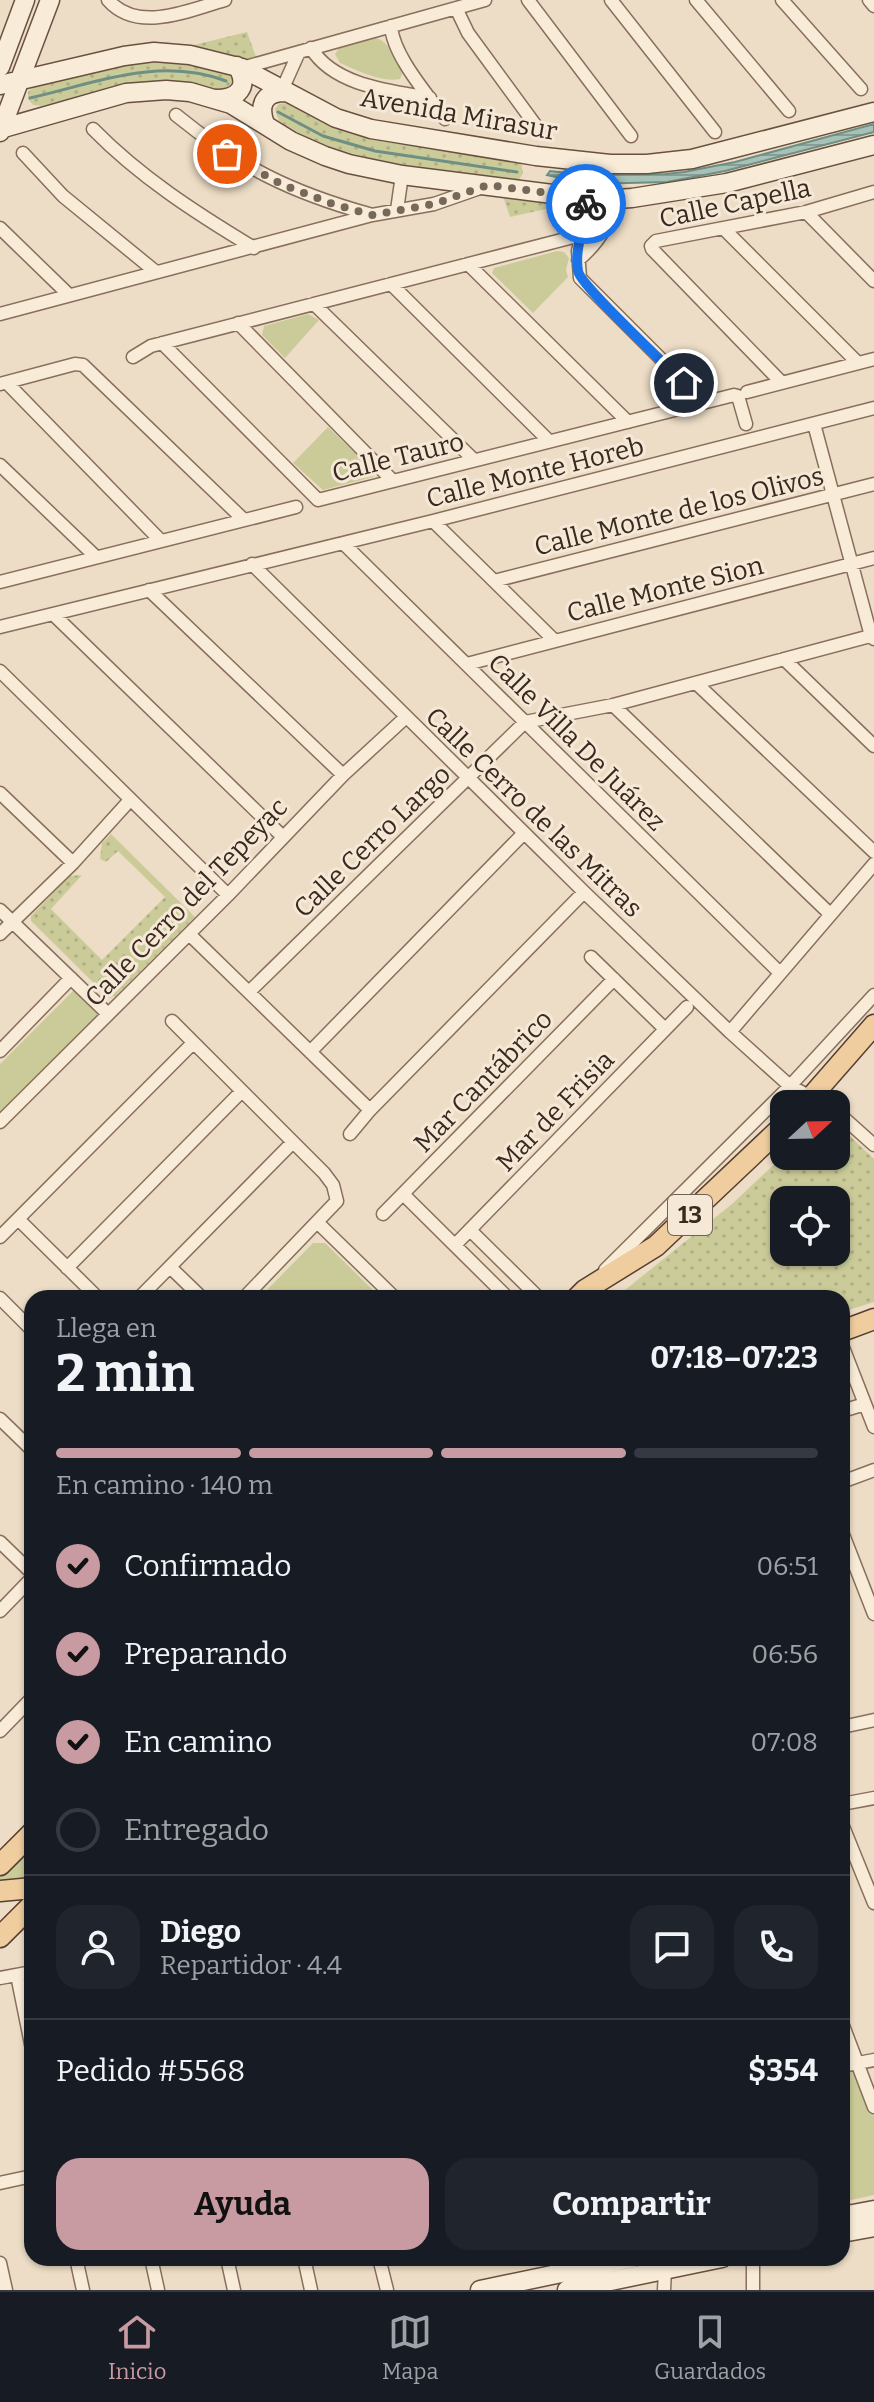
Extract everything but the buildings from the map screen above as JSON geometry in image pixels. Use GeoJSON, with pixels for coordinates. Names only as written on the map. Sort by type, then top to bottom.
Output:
{"type":"FeatureCollection","features":[{"type":"Feature","properties":{"kind":"main road"},"geometry":{"type":"LineString","coordinates":[[823,1090],[874,1025]]}},
{"type":"Feature","properties":{"kind":"main road","name":"13"},"geometry":{"type":"LineString","coordinates":[[587,1290],[656,1246],[770,1138]]}},
{"type":"Feature","properties":{"kind":"main road"},"geometry":{"type":"LineString","coordinates":[[850,1328],[874,1319]]}},
{"type":"Feature","properties":{"kind":"main road"},"geometry":{"type":"LineString","coordinates":[[0,1865],[24,1841]]}},
{"type":"Feature","properties":{"kind":"main road"},"geometry":{"type":"LineString","coordinates":[[0,1891],[24,1889]]}},
{"type":"Feature","properties":{"kind":"main road"},"geometry":{"type":"LineString","coordinates":[[0,1937],[24,1913]]}},
{"type":"Feature","properties":{"kind":"street"},"geometry":{"type":"LineString","coordinates":[[0,67],[25,0]]}},
{"type":"Feature","properties":{"kind":"street"},"geometry":{"type":"LineString","coordinates":[[1,130],[50,0]]}},
{"type":"Feature","properties":{"kind":"street"},"geometry":{"type":"LineString","coordinates":[[108,0],[129,14],[150,19],[225,0]]}},
{"type":"Feature","properties":{"kind":"street"},"geometry":{"type":"LineString","coordinates":[[216,99],[231,97],[240,90],[243,79],[240,67],[485,0]]}},
{"type":"Feature","properties":{"kind":"street"},"geometry":{"type":"LineString","coordinates":[[528,0],[631,136]]}},
{"type":"Feature","properties":{"kind":"street"},"geometry":{"type":"LineString","coordinates":[[611,0],[715,132]]}},
{"type":"Feature","properties":{"kind":"street"},"geometry":{"type":"LineString","coordinates":[[696,0],[789,111]]}},
{"type":"Feature","properties":{"kind":"street"},"geometry":{"type":"LineString","coordinates":[[782,0],[861,89]]}},
{"type":"Feature","properties":{"kind":"street"},"geometry":{"type":"LineString","coordinates":[[869,0],[874,6]]}},
{"type":"Feature","properties":{"kind":"street"},"geometry":{"type":"LineString","coordinates":[[456,8],[468,33],[539,130]]}},
{"type":"Feature","properties":{"kind":"street"},"geometry":{"type":"LineString","coordinates":[[391,26],[394,42],[445,119]]}},
{"type":"Feature","properties":{"kind":"street"},"geometry":{"type":"LineString","coordinates":[[265,124],[262,108],[265,99],[283,91],[305,50]]}},
{"type":"Feature","properties":{"kind":"street"},"geometry":{"type":"LineString","coordinates":[[305,50],[350,78],[388,91],[430,98]]}},
{"type":"Feature","properties":{"kind":"street","name":"Avenida Mirasur"},"geometry":{"type":"LineString","coordinates":[[0,85],[124,56],[154,52],[190,55],[240,67],[336,118],[371,129],[536,156],[610,164],[672,163],[874,112]]}},
{"type":"Feature","properties":{"kind":"street"},"geometry":{"type":"LineString","coordinates":[[1,130],[126,93],[190,92],[231,104],[291,141],[349,164],[402,175],[615,199],[727,183],[874,145]]}},
{"type":"Feature","properties":{"kind":"street"},"geometry":{"type":"LineString","coordinates":[[176,115],[227,154],[283,185],[372,215]]}},
{"type":"Feature","properties":{"kind":"street"},"geometry":{"type":"LineString","coordinates":[[93,129],[163,190],[254,248]]}},
{"type":"Feature","properties":{"kind":"street"},"geometry":{"type":"LineString","coordinates":[[23,153],[63,196],[156,272]]}},
{"type":"Feature","properties":{"kind":"street"},"geometry":{"type":"LineString","coordinates":[[530,190],[536,156]]}},
{"type":"Feature","properties":{"kind":"street"},"geometry":{"type":"LineString","coordinates":[[397,210],[402,175]]}},
{"type":"Feature","properties":{"kind":"street"},"geometry":{"type":"LineString","coordinates":[[0,314],[372,215],[434,204],[488,185]]}},
{"type":"Feature","properties":{"kind":"street","name":"Calle Capella"},"geometry":{"type":"LineString","coordinates":[[782,383],[651,246],[656,241],[806,212],[874,192]]}},
{"type":"Feature","properties":{"kind":"street"},"geometry":{"type":"LineString","coordinates":[[586,198],[579,275],[704,402]]}},
{"type":"Feature","properties":{"kind":"street"},"geometry":{"type":"LineString","coordinates":[[578,260],[594,246],[613,217],[615,199]]}},
{"type":"Feature","properties":{"kind":"street"},"geometry":{"type":"LineString","coordinates":[[806,212],[874,281]]}},
{"type":"Feature","properties":{"kind":"street"},"geometry":{"type":"LineString","coordinates":[[0,228],[69,295]]}},
{"type":"Feature","properties":{"kind":"street"},"geometry":{"type":"LineString","coordinates":[[725,230],[858,363]]}},
{"type":"Feature","properties":{"kind":"street"},"geometry":{"type":"LineString","coordinates":[[133,357],[145,348],[162,343],[581,235]]}},
{"type":"Feature","properties":{"kind":"street"},"geometry":{"type":"LineString","coordinates":[[468,264],[628,422]]}},
{"type":"Feature","properties":{"kind":"street"},"geometry":{"type":"LineString","coordinates":[[391,284],[549,441]]}},
{"type":"Feature","properties":{"kind":"street"},"geometry":{"type":"LineString","coordinates":[[314,304],[474,460]]}},
{"type":"Feature","properties":{"kind":"street"},"geometry":{"type":"LineString","coordinates":[[238,323],[393,481]]}},
{"type":"Feature","properties":{"kind":"street","name":"Calle Tauro"},"geometry":{"type":"LineString","coordinates":[[162,343],[320,500],[737,395],[746,424]]}},
{"type":"Feature","properties":{"kind":"street"},"geometry":{"type":"LineString","coordinates":[[747,392],[874,359]]}},
{"type":"Feature","properties":{"kind":"street"},"geometry":{"type":"LineString","coordinates":[[161,541],[4,384],[75,364],[83,365],[244,520]]}},
{"type":"Feature","properties":{"kind":"street","name":"Calle Monte Horeb"},"geometry":{"type":"LineString","coordinates":[[0,627],[433,521],[874,408]]}},
{"type":"Feature","properties":{"kind":"street"},"geometry":{"type":"LineString","coordinates":[[525,722],[613,705],[873,637],[850,565],[814,424]]}},
{"type":"Feature","properties":{"kind":"street"},"geometry":{"type":"LineString","coordinates":[[0,465],[96,557]]}},
{"type":"Feature","properties":{"kind":"street","name":"Calle Monte de los Olivos"},"geometry":{"type":"LineString","coordinates":[[494,581],[874,484]]}},
{"type":"Feature","properties":{"kind":"street"},"geometry":{"type":"LineString","coordinates":[[1,580],[296,507]]}},
{"type":"Feature","properties":{"kind":"street"},"geometry":{"type":"LineString","coordinates":[[433,521],[554,640]]}},
{"type":"Feature","properties":{"kind":"street","name":"Calle Villa De Juárez"},"geometry":{"type":"LineString","coordinates":[[343,543],[779,972]]}},
{"type":"Feature","properties":{"kind":"street","name":"Calle Monte Sion"},"geometry":{"type":"LineString","coordinates":[[467,664],[874,558]]}},
{"type":"Feature","properties":{"kind":"street","name":"Calle Cerro de las Mitras"},"geometry":{"type":"LineString","coordinates":[[252,564],[584,892],[730,1032],[796,1090]]}},
{"type":"Feature","properties":{"kind":"street"},"geometry":{"type":"LineString","coordinates":[[149,590],[343,775]]}},
{"type":"Feature","properties":{"kind":"street"},"geometry":{"type":"LineString","coordinates":[[53,614],[282,836]]}},
{"type":"Feature","properties":{"kind":"street"},"geometry":{"type":"LineString","coordinates":[[784,659],[874,746]]}},
{"type":"Feature","properties":{"kind":"street"},"geometry":{"type":"LineString","coordinates":[[0,671],[228,895]]}},
{"type":"Feature","properties":{"kind":"street"},"geometry":{"type":"LineString","coordinates":[[696,683],[874,852]]}},
{"type":"Feature","properties":{"kind":"street"},"geometry":{"type":"LineString","coordinates":[[613,705],[830,914]]}},
{"type":"Feature","properties":{"kind":"street","name":"Calle Cerro del Tepeyac"},"geometry":{"type":"LineString","coordinates":[[0,1122],[228,895],[343,775],[406,717]]}},
{"type":"Feature","properties":{"kind":"street","name":"Calle Cerro Largo"},"geometry":{"type":"LineString","coordinates":[[250,991],[525,722]]}},
{"type":"Feature","properties":{"kind":"street"},"geometry":{"type":"LineString","coordinates":[[0,793],[73,863]]}},
{"type":"Feature","properties":{"kind":"street"},"geometry":{"type":"LineString","coordinates":[[0,934],[73,863],[130,800]]}},
{"type":"Feature","properties":{"kind":"street"},"geometry":{"type":"LineString","coordinates":[[310,1052],[524,833]]}},
{"type":"Feature","properties":{"kind":"street"},"geometry":{"type":"LineString","coordinates":[[730,1032],[874,864]]}},
{"type":"Feature","properties":{"kind":"street"},"geometry":{"type":"LineString","coordinates":[[350,1134],[584,892]]}},
{"type":"Feature","properties":{"kind":"street"},"geometry":{"type":"LineString","coordinates":[[0,910],[108,1014]]}},
{"type":"Feature","properties":{"kind":"street"},"geometry":{"type":"LineString","coordinates":[[189,934],[370,1110]]}},
{"type":"Feature","properties":{"kind":"street"},"geometry":{"type":"LineString","coordinates":[[591,957],[665,1029]]}},
{"type":"Feature","properties":{"kind":"street"},"geometry":{"type":"LineString","coordinates":[[0,1051],[71,978]]}},
{"type":"Feature","properties":{"kind":"street","name":"Mar Cantábrico"},"geometry":{"type":"LineString","coordinates":[[383,1214],[614,979]]}},
{"type":"Feature","properties":{"kind":"street"},"geometry":{"type":"LineString","coordinates":[[585,1290],[790,1086],[874,995]]}},
{"type":"Feature","properties":{"kind":"street","name":"Mar de Frisia"},"geometry":{"type":"LineString","coordinates":[[455,1245],[687,1007]]}},
{"type":"Feature","properties":{"kind":"street"},"geometry":{"type":"LineString","coordinates":[[172,1021],[329,1179],[337,1201],[252,1290]]}},
{"type":"Feature","properties":{"kind":"street"},"geometry":{"type":"LineString","coordinates":[[0,1237],[193,1043]]}},
{"type":"Feature","properties":{"kind":"street"},"geometry":{"type":"LineString","coordinates":[[67,1268],[242,1091]]}},
{"type":"Feature","properties":{"kind":"street"},"geometry":{"type":"LineString","coordinates":[[850,1124],[874,1145]]}},
{"type":"Feature","properties":{"kind":"street"},"geometry":{"type":"LineString","coordinates":[[147,1290],[293,1142]]}},
{"type":"Feature","properties":{"kind":"street"},"geometry":{"type":"LineString","coordinates":[[403,1194],[500,1290]]}},
{"type":"Feature","properties":{"kind":"street"},"geometry":{"type":"LineString","coordinates":[[18,1219],[90,1290]]}},
{"type":"Feature","properties":{"kind":"street"},"geometry":{"type":"LineString","coordinates":[[317,1222],[387,1290]]}},
{"type":"Feature","properties":{"kind":"street"},"geometry":{"type":"LineString","coordinates":[[470,1230],[531,1290]]}},
{"type":"Feature","properties":{"kind":"street"},"geometry":{"type":"LineString","coordinates":[[170,1267],[194,1290]]}},
{"type":"Feature","properties":{"kind":"street"},"geometry":{"type":"LineString","coordinates":[[0,1298],[24,1322]]}},
{"type":"Feature","properties":{"kind":"street"},"geometry":{"type":"LineString","coordinates":[[850,1366],[874,1427]]}},
{"type":"Feature","properties":{"kind":"street"},"geometry":{"type":"LineString","coordinates":[[850,1409],[865,1404]]}},
{"type":"Feature","properties":{"kind":"street"},"geometry":{"type":"LineString","coordinates":[[0,1419],[24,1442]]}},
{"type":"Feature","properties":{"kind":"street"},"geometry":{"type":"LineString","coordinates":[[850,1479],[874,1470]]}},
{"type":"Feature","properties":{"kind":"street"},"geometry":{"type":"LineString","coordinates":[[0,1542],[24,1568]]}},
{"type":"Feature","properties":{"kind":"street"},"geometry":{"type":"LineString","coordinates":[[850,1552],[874,1614]]}},
{"type":"Feature","properties":{"kind":"street"},"geometry":{"type":"LineString","coordinates":[[0,1611],[24,1585]]}},
{"type":"Feature","properties":{"kind":"street"},"geometry":{"type":"LineString","coordinates":[[0,1731],[24,1706]]}},
{"type":"Feature","properties":{"kind":"street"},"geometry":{"type":"LineString","coordinates":[[850,1725],[874,1720]]}},
{"type":"Feature","properties":{"kind":"street"},"geometry":{"type":"LineString","coordinates":[[850,1802],[874,1798]]}},
{"type":"Feature","properties":{"kind":"street"},"geometry":{"type":"LineString","coordinates":[[850,1844],[874,1903]]}},
{"type":"Feature","properties":{"kind":"street"},"geometry":{"type":"LineString","coordinates":[[0,1978],[24,1974]]}},
{"type":"Feature","properties":{"kind":"street"},"geometry":{"type":"LineString","coordinates":[[17,1975],[24,2010]]}},
{"type":"Feature","properties":{"kind":"street"},"geometry":{"type":"LineString","coordinates":[[850,2043],[874,2107]]}},
{"type":"Feature","properties":{"kind":"street"},"geometry":{"type":"LineString","coordinates":[[850,2064],[874,2060]]}},
{"type":"Feature","properties":{"kind":"street"},"geometry":{"type":"LineString","coordinates":[[0,2183],[24,2178]]}},
{"type":"Feature","properties":{"kind":"street"},"geometry":{"type":"LineString","coordinates":[[850,2214],[874,2210]]}},
{"type":"Feature","properties":{"kind":"street"},"geometry":{"type":"LineString","coordinates":[[850,2232],[874,2227]]}},
{"type":"Feature","properties":{"kind":"street"},"geometry":{"type":"LineString","coordinates":[[0,2263],[6,2290]]}},
{"type":"Feature","properties":{"kind":"street"},"geometry":{"type":"LineString","coordinates":[[78,2266],[83,2290]]}},
{"type":"Feature","properties":{"kind":"street"},"geometry":{"type":"LineString","coordinates":[[153,2266],[158,2290]]}},
{"type":"Feature","properties":{"kind":"street"},"geometry":{"type":"LineString","coordinates":[[229,2266],[234,2290]]}},
{"type":"Feature","properties":{"kind":"street"},"geometry":{"type":"LineString","coordinates":[[306,2266],[311,2290]]}},
{"type":"Feature","properties":{"kind":"street"},"geometry":{"type":"LineString","coordinates":[[381,2266],[387,2290]]}},
{"type":"Feature","properties":{"kind":"street"},"geometry":{"type":"LineString","coordinates":[[480,2290],[595,2266]]}},
{"type":"Feature","properties":{"kind":"street"},"geometry":{"type":"LineString","coordinates":[[567,2290],[684,2266]]}},
{"type":"Feature","properties":{"kind":"street"},"geometry":{"type":"LineString","coordinates":[[753,2266],[753,2290]]}},
{"type":"Feature","properties":{"kind":"street"},"geometry":{"type":"LineString","coordinates":[[664,2290],[665,2270]]}},
{"type":"Feature","properties":{"kind":"green space"},"geometry":{"type":"Polygon","coordinates":[[[247,32],[256,57],[251,60],[186,47],[247,32]]]}},
{"type":"Feature","properties":{"kind":"green space"},"geometry":{"type":"Polygon","coordinates":[[[375,38],[391,50],[401,70],[400,79],[377,78],[361,72],[340,63],[335,54],[340,47],[375,38]]]}},
{"type":"Feature","properties":{"kind":"green space"},"geometry":{"type":"Polygon","coordinates":[[[149,61],[189,62],[229,72],[233,81],[219,90],[182,82],[128,84],[41,106],[33,105],[28,99],[28,92],[34,86],[109,67],[149,61]]]}},
{"type":"Feature","properties":{"kind":"green space"},"geometry":{"type":"Polygon","coordinates":[[[286,103],[316,119],[379,141],[521,162],[523,173],[519,180],[513,180],[361,156],[331,147],[279,121],[275,109],[279,104],[286,103]]]}},
{"type":"Feature","properties":{"kind":"green space"},"geometry":{"type":"Polygon","coordinates":[[[502,193],[562,201],[564,205],[510,217],[502,193]]]}},
{"type":"Feature","properties":{"kind":"green space"},"geometry":{"type":"Polygon","coordinates":[[[557,251],[564,252],[569,258],[568,277],[533,313],[492,273],[494,268],[557,251]]]}},
{"type":"Feature","properties":{"kind":"green space"},"geometry":{"type":"Polygon","coordinates":[[[308,314],[319,320],[285,358],[262,335],[264,326],[308,314]]]}},
{"type":"Feature","properties":{"kind":"green space"},"geometry":{"type":"Polygon","coordinates":[[[328,427],[371,468],[373,477],[323,490],[293,463],[328,427]]]}},
{"type":"Feature","properties":{"kind":"green space"},"geometry":{"type":"Polygon","coordinates":[[[111,834],[195,917],[115,996],[109,998],[31,921],[31,916],[70,876],[82,875],[51,909],[102,960],[165,897],[118,851],[106,862],[100,859],[102,843],[111,834]]]}},
{"type":"Feature","properties":{"kind":"green space"},"geometry":{"type":"Polygon","coordinates":[[[75,989],[100,1014],[0,1114],[0,1064],[75,989]]]}},
{"type":"Feature","properties":{"kind":"green space"},"geometry":{"type":"Polygon","coordinates":[[[850,1136],[874,1159],[874,1302],[850,1310],[850,1290],[625,1290],[732,1204],[770,1168],[850,1170],[850,1136]]]}},
{"type":"Feature","properties":{"kind":"green space"},"geometry":{"type":"Polygon","coordinates":[[[313,1243],[325,1243],[373,1290],[267,1290],[313,1243]]]}},
{"type":"Feature","properties":{"kind":"green space"},"geometry":{"type":"Polygon","coordinates":[[[24,1852],[24,1884],[0,1885],[0,1876],[24,1852]]]}},
{"type":"Feature","properties":{"kind":"green space"},"geometry":{"type":"Polygon","coordinates":[[[858,2069],[874,2117],[874,2195],[850,2200],[850,2070],[858,2069]]]}},
{"type":"Feature","properties":{"kind":"shaded area"},"geometry":{"type":"Polygon","coordinates":[[[874,124],[874,132],[725,171],[667,182],[589,184],[547,175],[550,171],[586,175],[684,172],[735,162],[874,124]]]}},
{"type":"Feature","properties":{"kind":"waterway"},"geometry":{"type":"LineString","coordinates":[[30,98],[103,79],[152,71],[201,74],[226,81]]}},
{"type":"Feature","properties":{"kind":"waterway"},"geometry":{"type":"LineString","coordinates":[[278,112],[323,136],[375,151],[517,172]]}},
{"type":"Feature","properties":{"kind":"way so far"},"geometry":{"type":"LineString","coordinates":[[227,154],[308,196],[372,215],[434,204],[488,185],[586,198],[586,204]]}},
{"type":"Feature","properties":{"kind":"route"},"geometry":{"type":"LineString","coordinates":[[586,204],[585,222],[578,244],[580,278],[684,383]]}}]}
